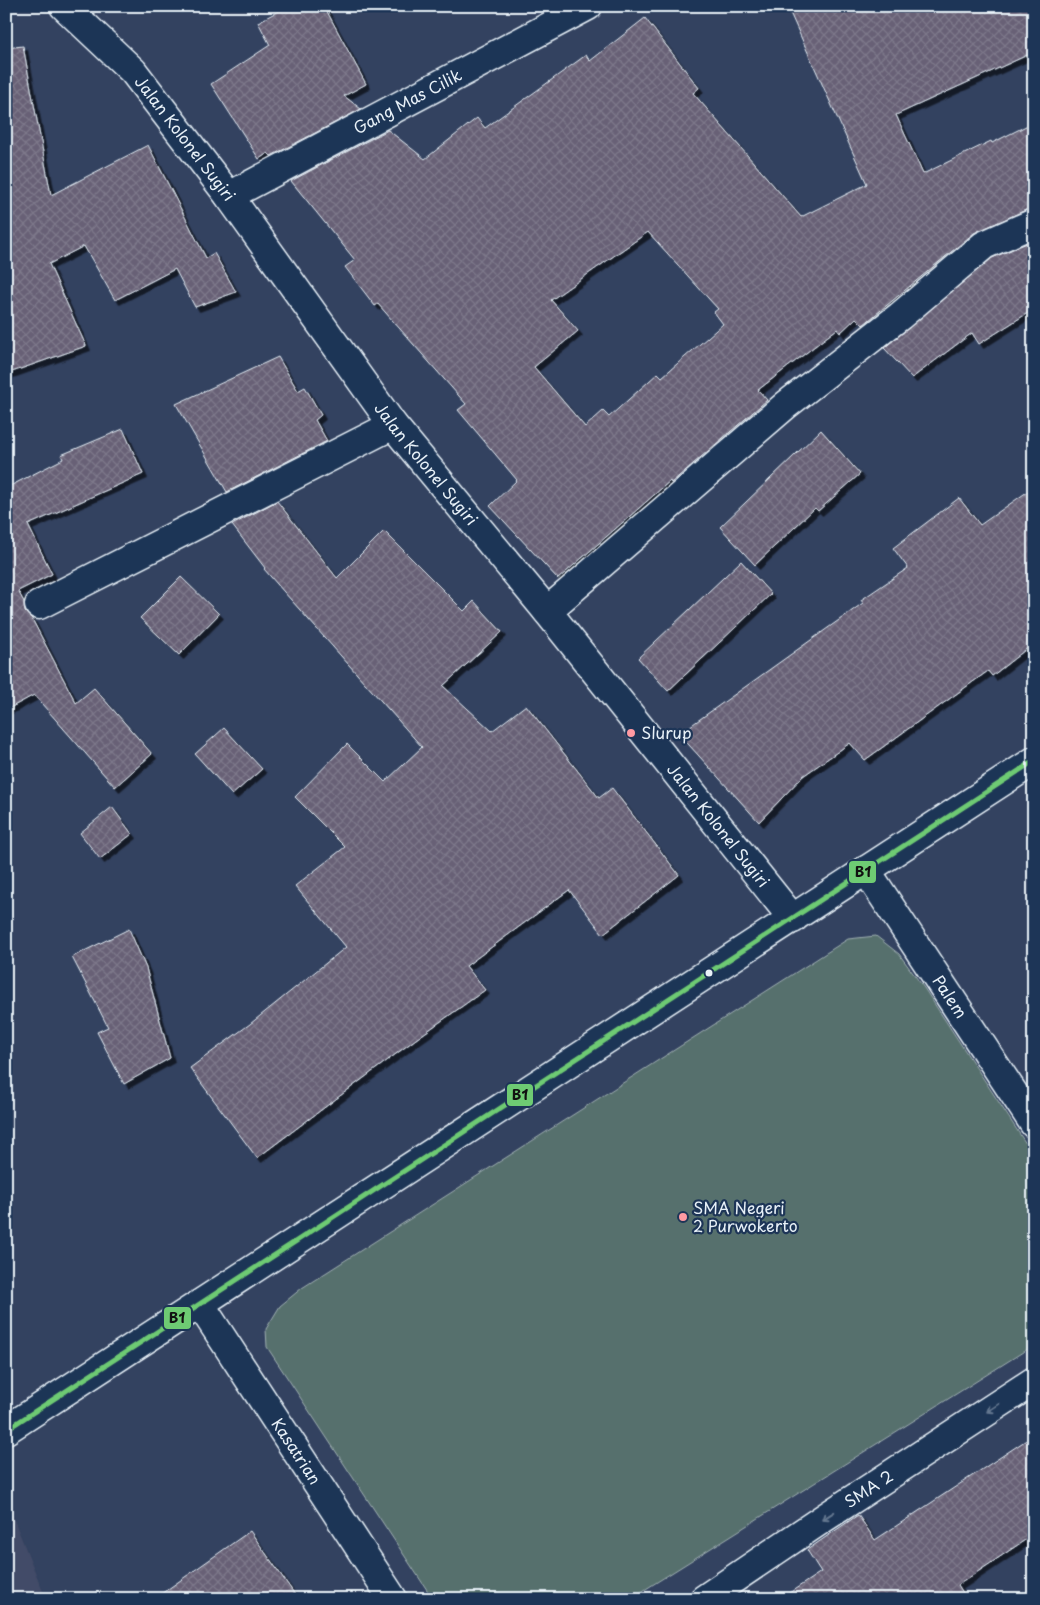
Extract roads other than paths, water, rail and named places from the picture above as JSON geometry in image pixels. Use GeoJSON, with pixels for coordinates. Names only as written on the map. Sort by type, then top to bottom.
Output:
{"type":"FeatureCollection","features":[{"type":"Feature","properties":{"kind":"street","name":"Jalan Kolonel Sugiri"},"geometry":{"type":"LineString","coordinates":[[64,6],[134,72],[229,196],[393,425],[547,611],[793,919]]}},
{"type":"Feature","properties":{"kind":"street","name":"Gang Mas Cilik"},"geometry":{"type":"LineString","coordinates":[[229,196],[588,6]]}},
{"type":"Feature","properties":{"kind":"street"},"geometry":{"type":"LineString","coordinates":[[547,611],[786,406],[900,316],[984,245],[1034,224]]}},
{"type":"Feature","properties":{"kind":"street"},"geometry":{"type":"LineString","coordinates":[[39,605],[393,425]]}},
{"type":"Feature","properties":{"kind":"street"},"geometry":{"type":"LineString","coordinates":[[6,1430],[1034,761]]}},
{"type":"Feature","properties":{"kind":"street","name":"Palem"},"geometry":{"type":"LineString","coordinates":[[866,870],[1034,1124]]}},
{"type":"Feature","properties":{"kind":"street","name":"Kasatrian"},"geometry":{"type":"LineString","coordinates":[[200,1304],[393,1599]]}},
{"type":"Feature","properties":{"kind":"street","name":"SMA 2"},"geometry":{"type":"LineString","coordinates":[[704,1599],[1034,1381]]}},
{"type":"Feature","properties":{"kind":"place","name":"Slurup"},"geometry":{"type":"Point","coordinates":[631,733]}},
{"type":"Feature","properties":{"kind":"place","name":"SMA Negeri 2 Purwokerto"},"geometry":{"type":"Point","coordinates":[683,1217]}}]}
